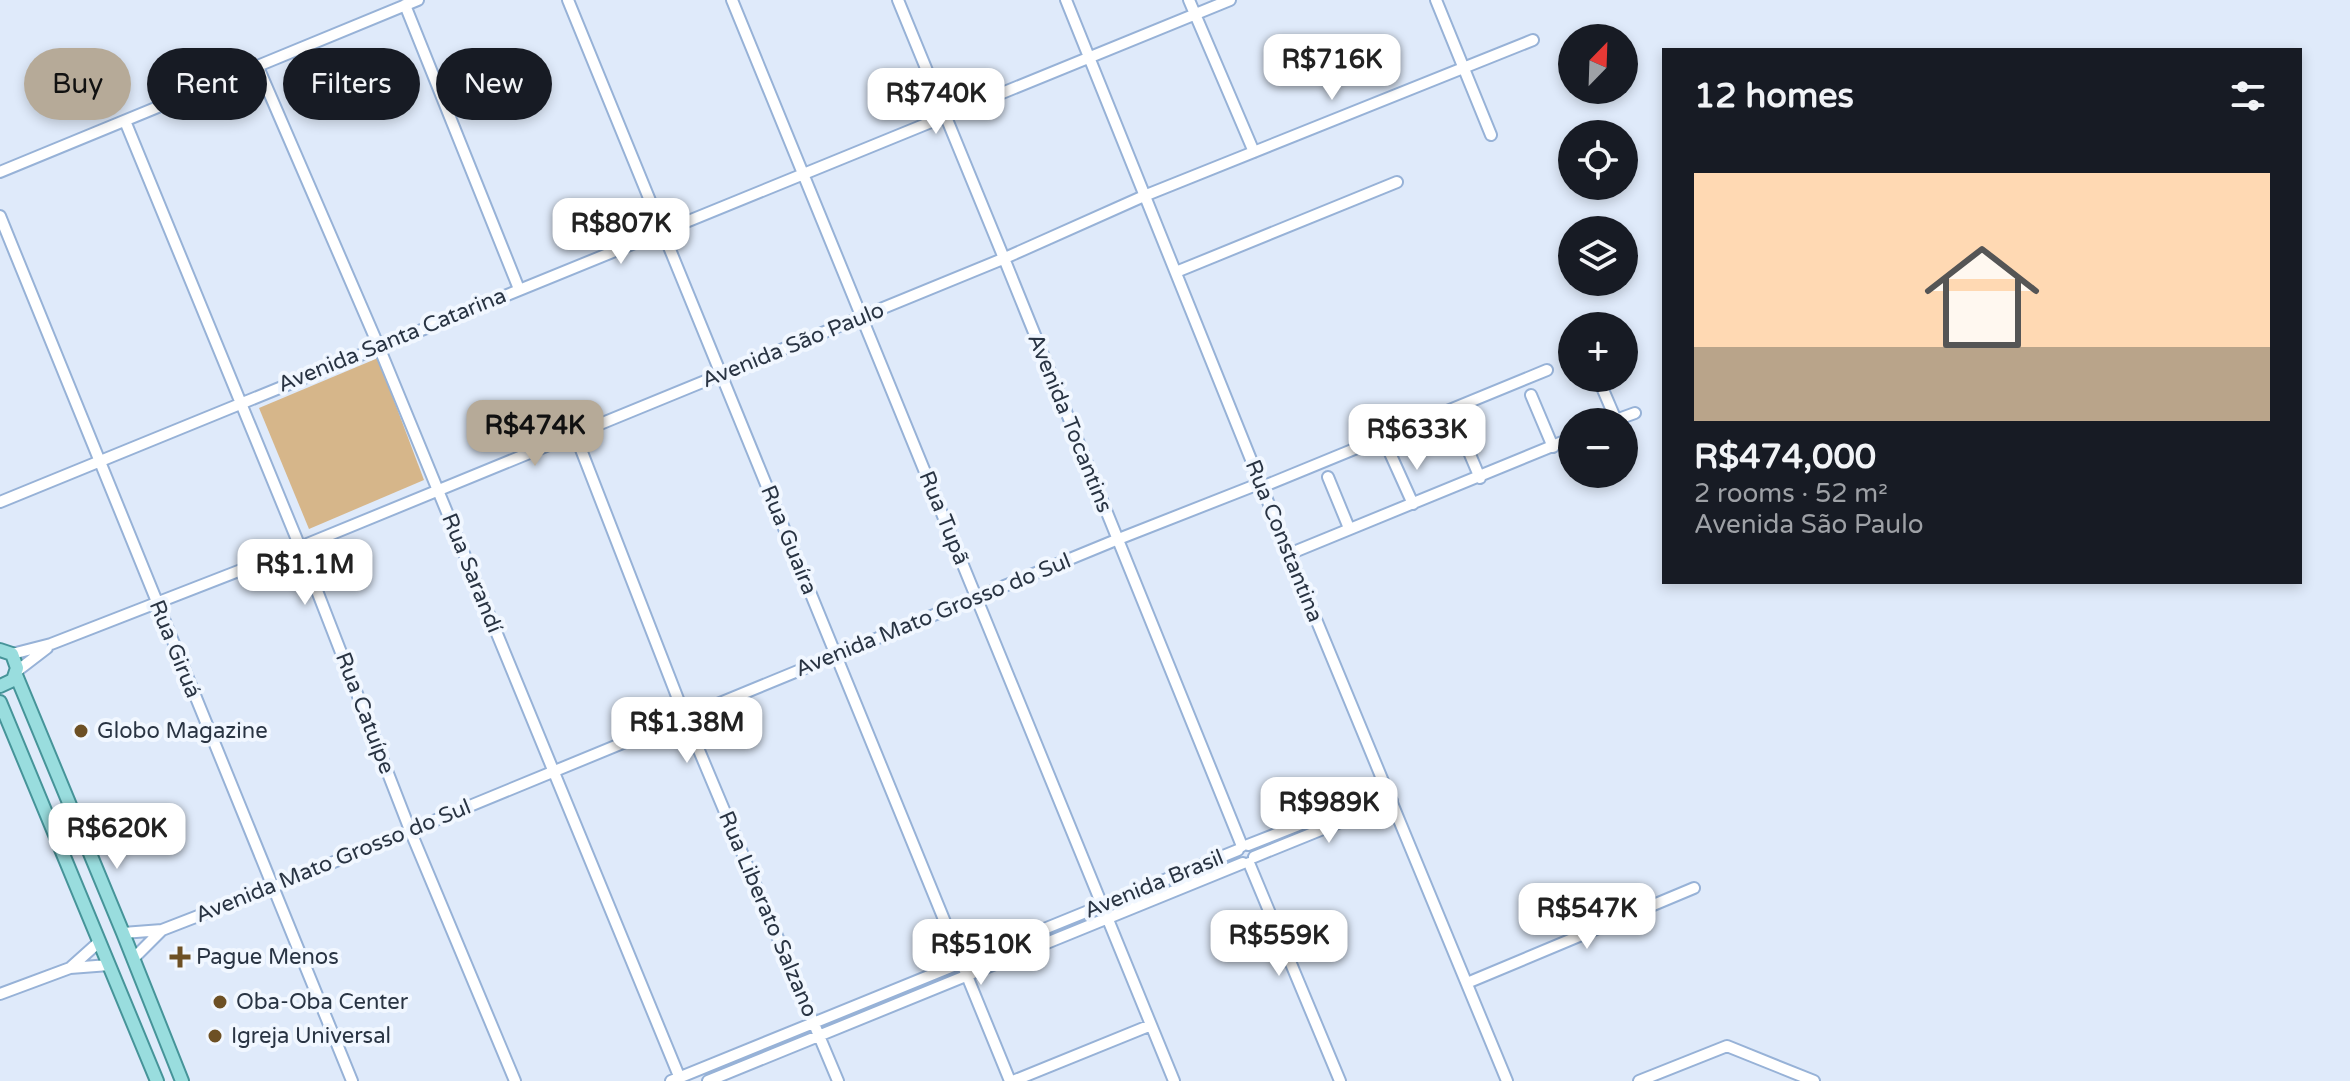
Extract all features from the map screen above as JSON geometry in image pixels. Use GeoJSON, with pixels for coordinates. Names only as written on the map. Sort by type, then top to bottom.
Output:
{"type":"FeatureCollection","features":[{"type":"Feature","properties":{"kind":"main road"},"geometry":{"type":"LineString","coordinates":[[0,637],[6,651],[16,661],[16,673],[182,1081]]}},
{"type":"Feature","properties":{"kind":"main road"},"geometry":{"type":"LineString","coordinates":[[0,686],[8,683],[16,673]]}},
{"type":"Feature","properties":{"kind":"main road"},"geometry":{"type":"LineString","coordinates":[[0,702],[157,1081]]}},
{"type":"Feature","properties":{"kind":"street"},"geometry":{"type":"LineString","coordinates":[[267,63],[418,0]]}},
{"type":"Feature","properties":{"kind":"street","name":"Rua Guaíra"},"geometry":{"type":"LineString","coordinates":[[568,0],[1012,1081]]}},
{"type":"Feature","properties":{"kind":"street","name":"Rua Tupã"},"geometry":{"type":"LineString","coordinates":[[732,0],[1174,1081]]}},
{"type":"Feature","properties":{"kind":"street","name":"Avenida Tocantins"},"geometry":{"type":"LineString","coordinates":[[898,0],[1242,847]]}},
{"type":"Feature","properties":{"kind":"street","name":"Rua Constantina"},"geometry":{"type":"LineString","coordinates":[[1066,0],[1289,554],[1467,983],[1503,1080]]}},
{"type":"Feature","properties":{"kind":"street"},"geometry":{"type":"LineString","coordinates":[[1189,0],[1254,152]]}},
{"type":"Feature","properties":{"kind":"street","name":"Avenida Santa Catarina"},"geometry":{"type":"LineString","coordinates":[[0,502],[1230,0]]}},
{"type":"Feature","properties":{"kind":"street"},"geometry":{"type":"LineString","coordinates":[[1436,0],[1491,135]]}},
{"type":"Feature","properties":{"kind":"street"},"geometry":{"type":"LineString","coordinates":[[405,5],[519,289]]}},
{"type":"Feature","properties":{"kind":"street","name":"Avenida São Paulo"},"geometry":{"type":"LineString","coordinates":[[6,651],[51,644],[300,547],[1005,258],[1144,196],[1533,40]]}},
{"type":"Feature","properties":{"kind":"street","name":"Rua Sarandí"},"geometry":{"type":"LineString","coordinates":[[267,88],[379,347],[554,771],[677,1080]]}},
{"type":"Feature","properties":{"kind":"street"},"geometry":{"type":"LineString","coordinates":[[0,172],[147,112]]}},
{"type":"Feature","properties":{"kind":"street","name":"Rua Catuípe"},"geometry":{"type":"LineString","coordinates":[[125,121],[300,547],[410,830],[515,1081]]}},
{"type":"Feature","properties":{"kind":"street"},"geometry":{"type":"LineString","coordinates":[[1176,272],[1397,182]]}},
{"type":"Feature","properties":{"kind":"street","name":"Rua Giruá"},"geometry":{"type":"LineString","coordinates":[[0,216],[352,1081]]}},
{"type":"Feature","properties":{"kind":"street","name":"Avenida Mato Grosso do Sul"},"geometry":{"type":"LineString","coordinates":[[162,930],[1116,540],[1547,370]]}},
{"type":"Feature","properties":{"kind":"street"},"geometry":{"type":"LineString","coordinates":[[1531,395],[1553,447]]}},
{"type":"Feature","properties":{"kind":"street"},"geometry":{"type":"LineString","coordinates":[[1455,419],[1480,478]]}},
{"type":"Feature","properties":{"kind":"street","name":"Rua Liberato Salzano"},"geometry":{"type":"LineString","coordinates":[[575,434],[685,717],[838,1081]]}},
{"type":"Feature","properties":{"kind":"street"},"geometry":{"type":"LineString","coordinates":[[1289,554],[1558,445]]}},
{"type":"Feature","properties":{"kind":"street"},"geometry":{"type":"LineString","coordinates":[[1390,453],[1413,504]]}},
{"type":"Feature","properties":{"kind":"street"},"geometry":{"type":"LineString","coordinates":[[1328,477],[1349,528]]}},
{"type":"Feature","properties":{"kind":"street","name":"Avenida São Paulo"},"geometry":{"type":"LineString","coordinates":[[16,673],[51,644]]}},
{"type":"Feature","properties":{"kind":"street","name":"Avenida Brasil"},"geometry":{"type":"LineString","coordinates":[[677,1080],[1387,790]]}},
{"type":"Feature","properties":{"kind":"street","name":"Avenida Brasil"},"geometry":{"type":"LineString","coordinates":[[708,1081],[1392,801]]}},
{"type":"Feature","properties":{"kind":"street"},"geometry":{"type":"LineString","coordinates":[[1248,861],[1238,858],[1242,847],[1253,850],[1248,861],[1340,1081]]}},
{"type":"Feature","properties":{"kind":"street"},"geometry":{"type":"LineString","coordinates":[[1467,983],[1694,888]]}},
{"type":"Feature","properties":{"kind":"street"},"geometry":{"type":"LineString","coordinates":[[123,933],[162,930]]}},
{"type":"Feature","properties":{"kind":"street"},"geometry":{"type":"LineString","coordinates":[[133,959],[162,930]]}},
{"type":"Feature","properties":{"kind":"street"},"geometry":{"type":"LineString","coordinates":[[70,968],[99,942]]}},
{"type":"Feature","properties":{"kind":"street"},"geometry":{"type":"LineString","coordinates":[[0,994],[70,968],[109,965]]}},
{"type":"Feature","properties":{"kind":"street"},"geometry":{"type":"LineString","coordinates":[[1012,1081],[1151,1025]]}},
{"type":"Feature","properties":{"kind":"street"},"geometry":{"type":"LineString","coordinates":[[1639,1081],[1727,1046],[1814,1081]]}},
{"type":"Feature","properties":{"kind":"shaded area"},"geometry":{"type":"Polygon","coordinates":[[[378,358],[424,480],[309,529],[259,408],[378,358]]]}},
{"type":"Feature","properties":{"kind":"place","name":"Globo Magazine"},"geometry":{"type":"Point","coordinates":[81,731]}},
{"type":"Feature","properties":{"kind":"place","name":"Pague Menos"},"geometry":{"type":"Point","coordinates":[180,957]}},
{"type":"Feature","properties":{"kind":"place","name":"Oba-Oba Center"},"geometry":{"type":"Point","coordinates":[220,1002]}},
{"type":"Feature","properties":{"kind":"place","name":"Igreja Universal"},"geometry":{"type":"Point","coordinates":[215,1036]}}]}
